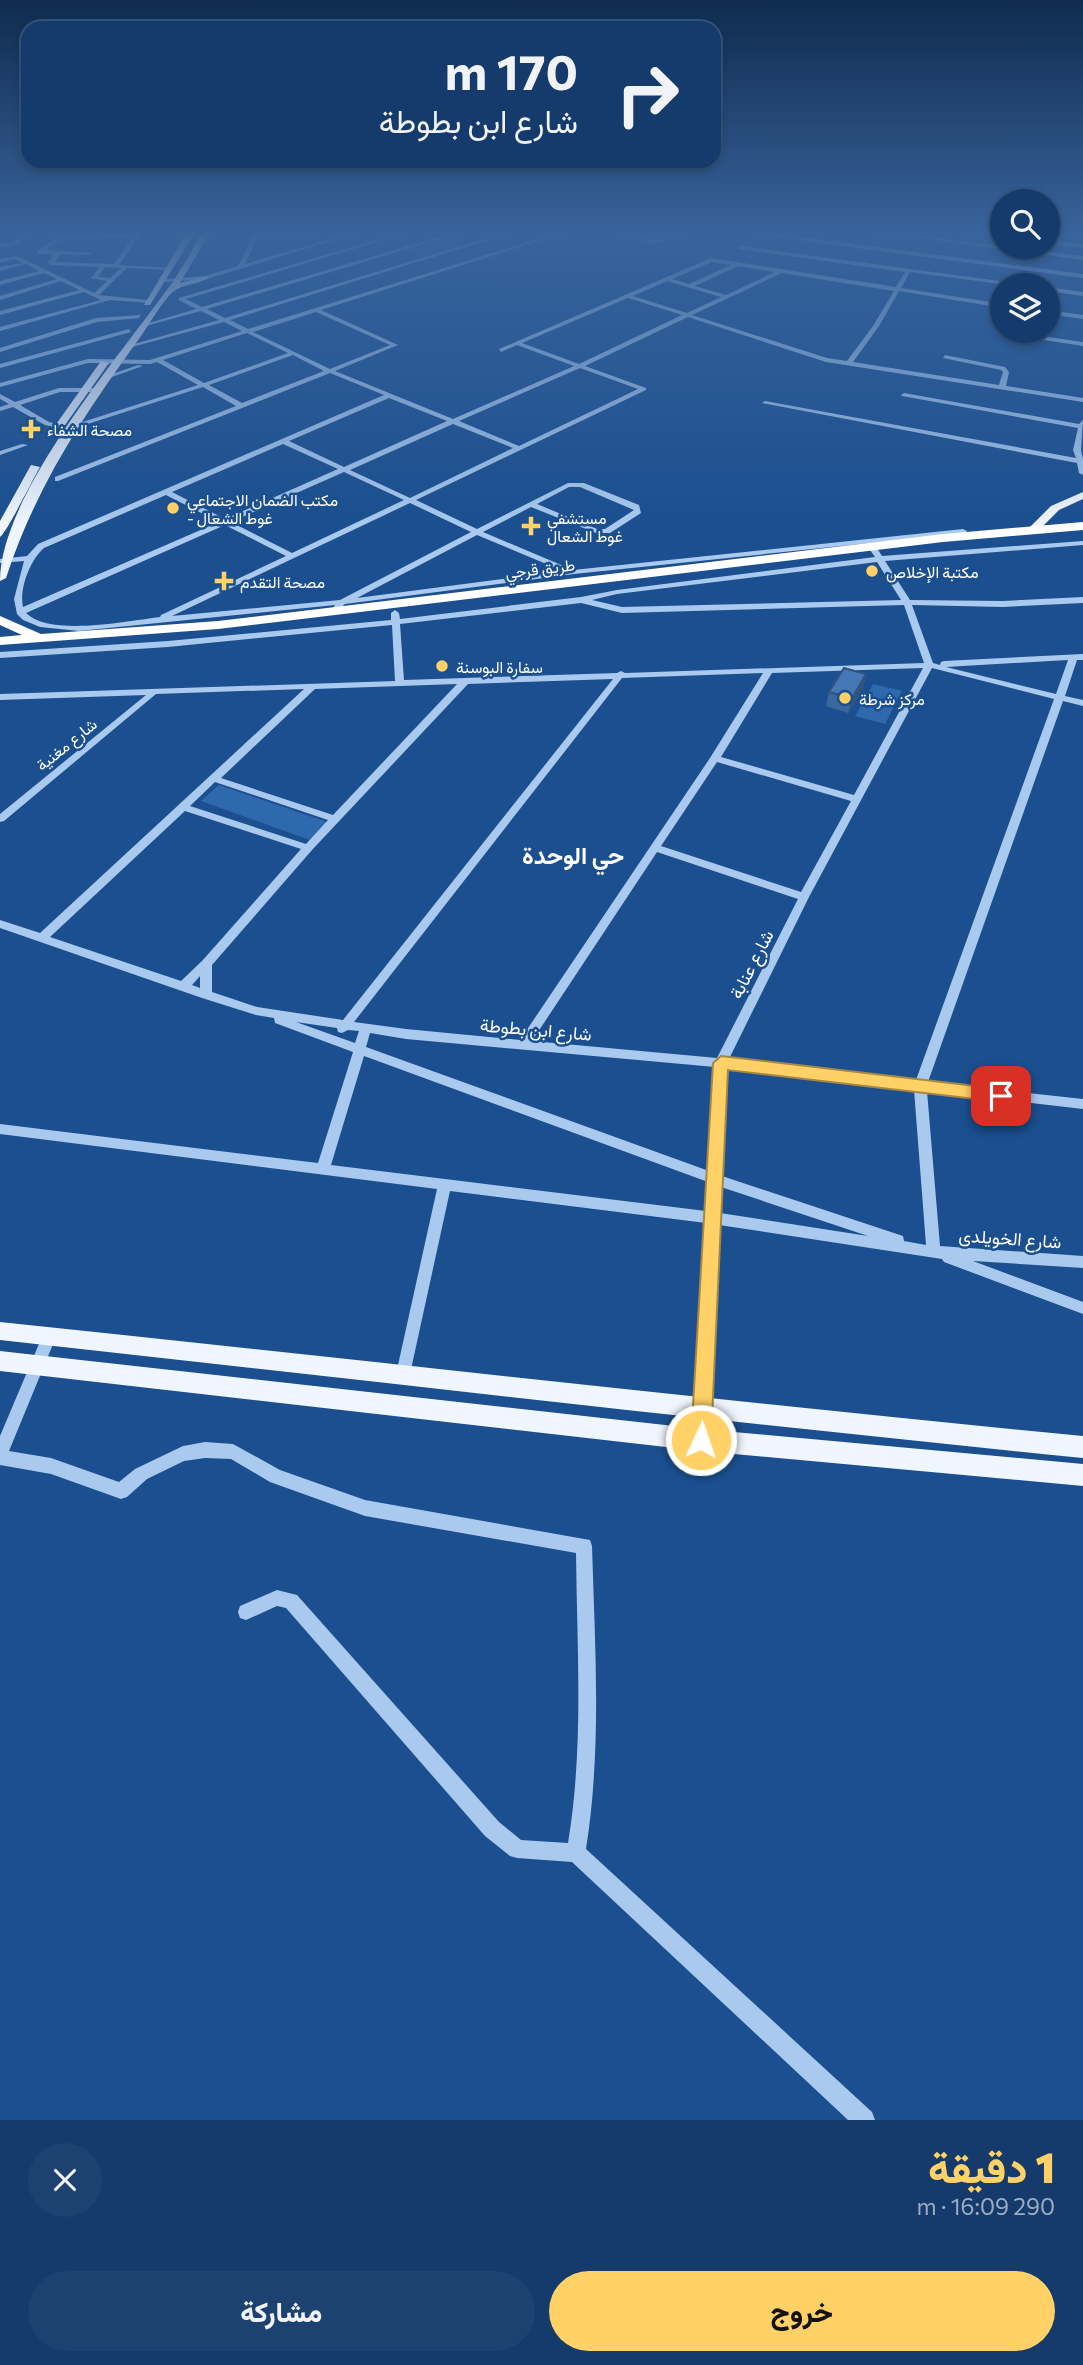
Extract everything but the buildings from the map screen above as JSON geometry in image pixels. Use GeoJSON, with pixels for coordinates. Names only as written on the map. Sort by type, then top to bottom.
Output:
{"type":"FeatureCollection","features":[{"type":"Feature","properties":{"kind":"highway","name":"طريق قرجي"},"geometry":{"type":"LineString","coordinates":[[0,649],[396,617],[877,554],[1033,530],[1083,526]]}},
{"type":"Feature","properties":{"kind":"highway","name":"طريق قرجي"},"geometry":{"type":"LineString","coordinates":[[0,641],[219,630],[338,606],[1023,538],[1083,535]]}},
{"type":"Feature","properties":{"kind":"highway"},"geometry":{"type":"LineString","coordinates":[[0,620],[13,628],[47,638]]}},
{"type":"Feature","properties":{"kind":"main road"},"geometry":{"type":"LineString","coordinates":[[0,534],[14,502],[59,426],[83,390],[133,328]]}},
{"type":"Feature","properties":{"kind":"main road"},"geometry":{"type":"LineString","coordinates":[[0,578],[2,561],[16,525],[72,427],[130,346],[139,328]]}},
{"type":"Feature","properties":{"kind":"main road"},"geometry":{"type":"LineString","coordinates":[[1033,530],[1055,508],[1083,495]]}},
{"type":"Feature","properties":{"kind":"main road"},"geometry":{"type":"LineString","coordinates":[[0,1331],[403,1374],[703,1410],[1083,1447]]}},
{"type":"Feature","properties":{"kind":"main road"},"geometry":{"type":"LineString","coordinates":[[0,1361],[350,1398],[701,1440],[1083,1475]]}},
{"type":"Feature","properties":{"kind":"street"},"geometry":{"type":"LineString","coordinates":[[0,349],[72,328]]}},
{"type":"Feature","properties":{"kind":"street"},"geometry":{"type":"LineString","coordinates":[[130,346],[195,328]]}},
{"type":"Feature","properties":{"kind":"street"},"geometry":{"type":"LineString","coordinates":[[239,328],[330,371],[518,448]]}},
{"type":"Feature","properties":{"kind":"street"},"geometry":{"type":"LineString","coordinates":[[107,377],[261,328]]}},
{"type":"Feature","properties":{"kind":"street"},"geometry":{"type":"LineString","coordinates":[[58,479],[396,345],[357,328]]}},
{"type":"Feature","properties":{"kind":"street"},"geometry":{"type":"LineString","coordinates":[[501,350],[552,328]]}},
{"type":"Feature","properties":{"kind":"street"},"geometry":{"type":"LineString","coordinates":[[20,612],[662,328]]}},
{"type":"Feature","properties":{"kind":"street"},"geometry":{"type":"LineString","coordinates":[[725,328],[826,360],[1083,400]]}},
{"type":"Feature","properties":{"kind":"street"},"geometry":{"type":"LineString","coordinates":[[848,364],[872,328]]}},
{"type":"Feature","properties":{"kind":"street"},"geometry":{"type":"LineString","coordinates":[[0,366],[129,331]]}},
{"type":"Feature","properties":{"kind":"street"},"geometry":{"type":"LineString","coordinates":[[35,340],[54,351]]}},
{"type":"Feature","properties":{"kind":"street"},"geometry":{"type":"LineString","coordinates":[[1060,341],[1083,344]]}},
{"type":"Feature","properties":{"kind":"street"},"geometry":{"type":"LineString","coordinates":[[156,621],[644,388],[516,343]]}},
{"type":"Feature","properties":{"kind":"street"},"geometry":{"type":"LineString","coordinates":[[72,427],[293,353]]}},
{"type":"Feature","properties":{"kind":"street"},"geometry":{"type":"LineString","coordinates":[[945,357],[1003,368],[1006,372],[1002,388]]}},
{"type":"Feature","properties":{"kind":"street"},"geometry":{"type":"LineString","coordinates":[[158,360],[242,406]]}},
{"type":"Feature","properties":{"kind":"street"},"geometry":{"type":"LineString","coordinates":[[0,384],[56,368],[105,361],[150,362]]}},
{"type":"Feature","properties":{"kind":"street"},"geometry":{"type":"LineString","coordinates":[[0,409],[50,392],[98,390]]}},
{"type":"Feature","properties":{"kind":"street"},"geometry":{"type":"LineString","coordinates":[[2,561],[27,558],[50,541],[390,395]]}},
{"type":"Feature","properties":{"kind":"street"},"geometry":{"type":"LineString","coordinates":[[904,395],[1082,425],[1077,450],[1083,474]]}},
{"type":"Feature","properties":{"kind":"street"},"geometry":{"type":"LineString","coordinates":[[0,396],[47,424],[59,426]]}},
{"type":"Feature","properties":{"kind":"street"},"geometry":{"type":"LineString","coordinates":[[765,403],[1079,461]]}},
{"type":"Feature","properties":{"kind":"street"},"geometry":{"type":"LineString","coordinates":[[283,441],[477,532],[588,580]]}},
{"type":"Feature","properties":{"kind":"street"},"geometry":{"type":"LineString","coordinates":[[0,453],[24,445]]}},
{"type":"Feature","properties":{"kind":"street"},"geometry":{"type":"LineString","coordinates":[[338,606],[531,504],[574,484],[638,510],[607,531],[596,531],[531,504]]}},
{"type":"Feature","properties":{"kind":"street"},"geometry":{"type":"LineString","coordinates":[[166,492],[292,556]]}},
{"type":"Feature","properties":{"kind":"street"},"geometry":{"type":"LineString","coordinates":[[27,558],[18,603],[20,612],[27,620],[51,626],[79,628],[338,606],[574,572],[963,531]]}},
{"type":"Feature","properties":{"kind":"street"},"geometry":{"type":"LineString","coordinates":[[0,655],[168,644],[396,617],[581,600],[617,592],[877,554],[1083,543]]}},
{"type":"Feature","properties":{"kind":"street"},"geometry":{"type":"LineString","coordinates":[[877,554],[907,602],[929,665]]}},
{"type":"Feature","properties":{"kind":"street"},"geometry":{"type":"LineString","coordinates":[[581,600],[622,610],[907,602],[1003,604],[1083,600]]}},
{"type":"Feature","properties":{"kind":"street"},"geometry":{"type":"LineString","coordinates":[[396,617],[400,683]]}},
{"type":"Feature","properties":{"kind":"street"},"geometry":{"type":"LineString","coordinates":[[0,697],[152,694],[1078,657],[1060,697],[920,1087],[934,1252]]}},
{"type":"Feature","properties":{"kind":"street"},"geometry":{"type":"LineString","coordinates":[[929,665],[1083,703]]}},
{"type":"Feature","properties":{"kind":"street","name":"شارع عنابة"},"geometry":{"type":"LineString","coordinates":[[701,1440],[721,1063],[804,897],[929,665]]}},
{"type":"Feature","properties":{"kind":"street"},"geometry":{"type":"LineString","coordinates":[[523,1045],[715,758],[769,671]]}},
{"type":"Feature","properties":{"kind":"street"},"geometry":{"type":"LineString","coordinates":[[335,1042],[344,1025],[621,674]]}},
{"type":"Feature","properties":{"kind":"street"},"geometry":{"type":"LineString","coordinates":[[182,987],[465,681]]}},
{"type":"Feature","properties":{"kind":"street"},"geometry":{"type":"LineString","coordinates":[[41,939],[311,688]]}},
{"type":"Feature","properties":{"kind":"street","name":"شارع مغنية"},"geometry":{"type":"LineString","coordinates":[[0,819],[152,694]]}},
{"type":"Feature","properties":{"kind":"street"},"geometry":{"type":"LineString","coordinates":[[715,758],[856,799]]}},
{"type":"Feature","properties":{"kind":"street"},"geometry":{"type":"LineString","coordinates":[[215,779],[335,819]]}},
{"type":"Feature","properties":{"kind":"street"},"geometry":{"type":"LineString","coordinates":[[183,807],[308,848]]}},
{"type":"Feature","properties":{"kind":"street"},"geometry":{"type":"LineString","coordinates":[[655,848],[804,897]]}},
{"type":"Feature","properties":{"kind":"street","name":"شارع ابن بطوطة"},"geometry":{"type":"LineString","coordinates":[[0,924],[256,1011],[366,1028],[721,1063],[1082,1107]]}},
{"type":"Feature","properties":{"kind":"street"},"geometry":{"type":"LineString","coordinates":[[206,964],[206,995]]}},
{"type":"Feature","properties":{"kind":"street"},"geometry":{"type":"LineString","coordinates":[[256,1011],[714,1180],[934,1252],[1083,1308]]}},
{"type":"Feature","properties":{"kind":"street"},"geometry":{"type":"LineString","coordinates":[[323,1168],[366,1028]]}},
{"type":"Feature","properties":{"kind":"street"},"geometry":{"type":"LineString","coordinates":[[0,1129],[713,1218],[934,1252]]}},
{"type":"Feature","properties":{"kind":"street"},"geometry":{"type":"LineString","coordinates":[[403,1374],[445,1184]]}},
{"type":"Feature","properties":{"kind":"street","name":"شارع الخويلدى"},"geometry":{"type":"LineString","coordinates":[[934,1252],[1083,1262]]}},
{"type":"Feature","properties":{"kind":"street"},"geometry":{"type":"LineString","coordinates":[[48,1337],[0,1456],[51,1466],[121,1491],[141,1474],[183,1454],[205,1450],[233,1452],[276,1476],[365,1508],[584,1546],[587,1771],[585,1810],[576,1853]]}},
{"type":"Feature","properties":{"kind":"street"},"geometry":{"type":"LineString","coordinates":[[246,1612],[277,1598],[291,1601],[492,1829],[517,1849],[576,1853],[863,2120]]}},
{"type":"Feature","properties":{"kind":"shaded area"},"geometry":{"type":"Polygon","coordinates":[[[873,684],[902,691],[885,724],[855,716],[873,684]]]}},
{"type":"Feature","properties":{"kind":"shaded area"},"geometry":{"type":"Polygon","coordinates":[[[219,785],[327,822],[310,840],[201,801],[219,785]]]}},
{"type":"Feature","properties":{"kind":"place","name":"مصحة الشفاء"},"geometry":{"type":"Point","coordinates":[31,429]}},
{"type":"Feature","properties":{"kind":"place","name":"مكتب الضمان الاجتماعي - غوط الشعال"},"geometry":{"type":"Point","coordinates":[173,508]}},
{"type":"Feature","properties":{"kind":"place","name":"مستشفي غوط الشعال"},"geometry":{"type":"Point","coordinates":[531,526]}},
{"type":"Feature","properties":{"kind":"place","name":"مكتبة الإخلاص"},"geometry":{"type":"Point","coordinates":[872,571]}},
{"type":"Feature","properties":{"kind":"place","name":"مصحة التقدم"},"geometry":{"type":"Point","coordinates":[224,581]}},
{"type":"Feature","properties":{"kind":"place","name":"سفارة البوسنة"},"geometry":{"type":"Point","coordinates":[442,666]}},
{"type":"Feature","properties":{"kind":"place","name":"مركز شرطة"},"geometry":{"type":"Point","coordinates":[845,698]}},
{"type":"Feature","properties":{"kind":"district","name":"حي الوحدة"},"geometry":{"type":"Point","coordinates":[573,854]}},
{"type":"Feature","properties":{"kind":"route"},"geometry":{"type":"LineString","coordinates":[[701,1440],[721,1063],[1001,1096]]}}]}
